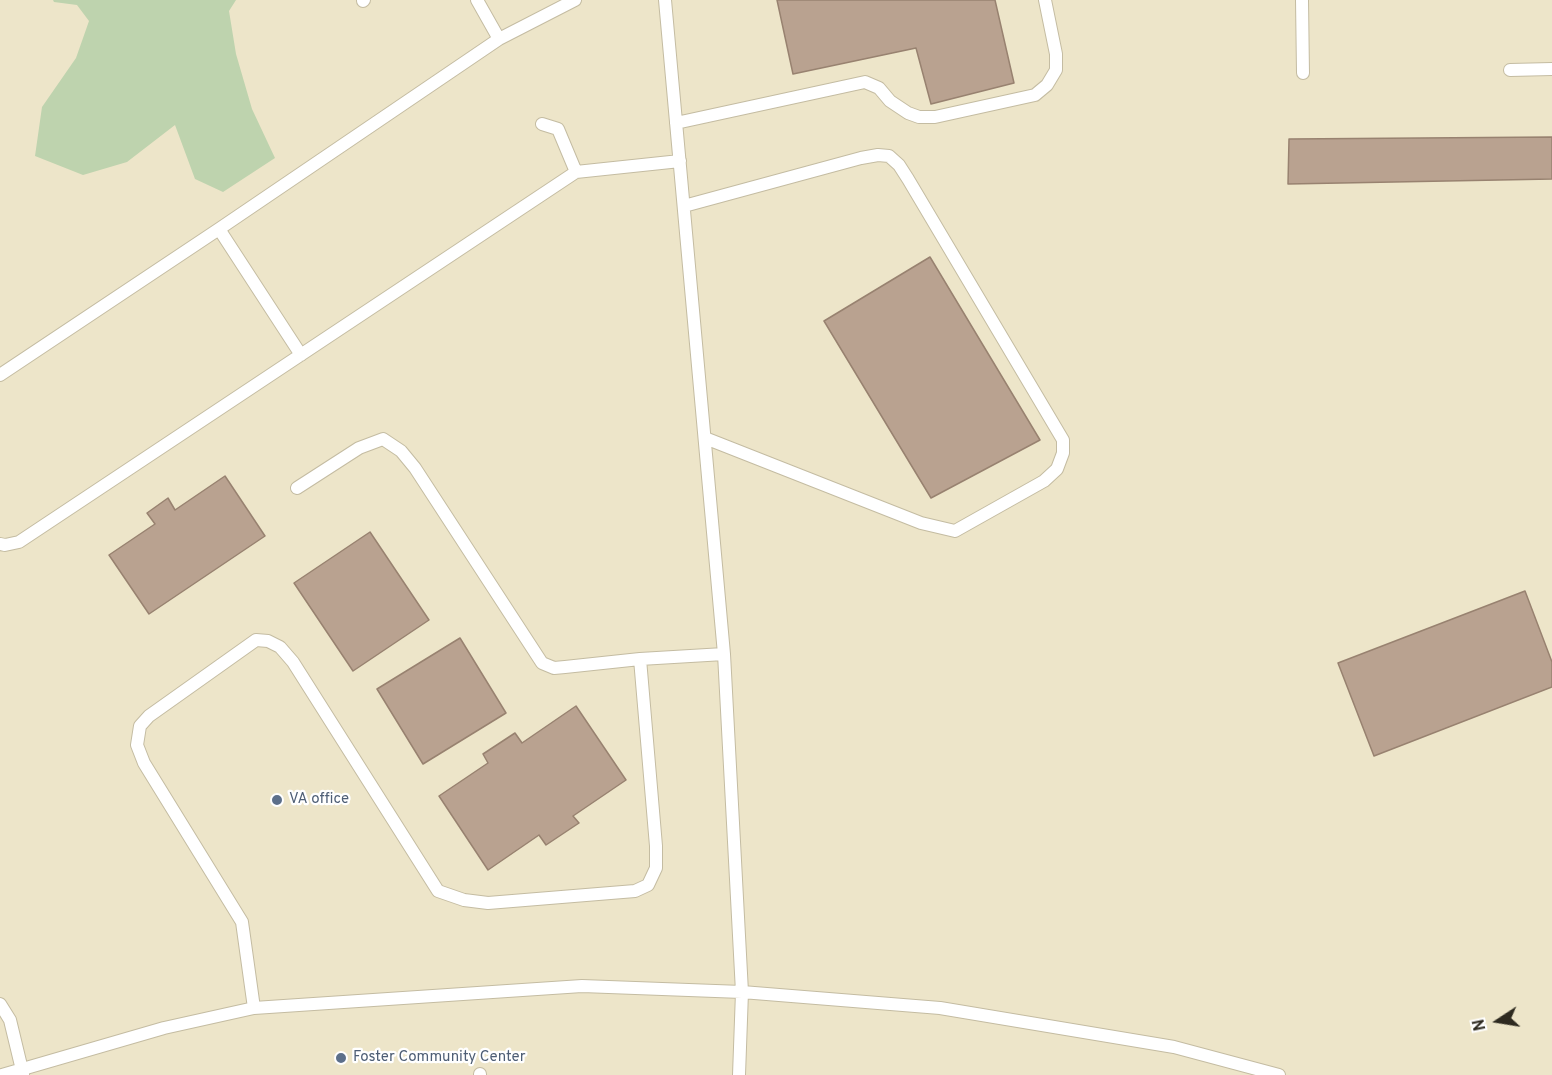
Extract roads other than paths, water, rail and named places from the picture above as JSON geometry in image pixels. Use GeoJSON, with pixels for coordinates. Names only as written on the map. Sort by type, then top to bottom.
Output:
{"type":"FeatureCollection","features":[{"type":"Feature","properties":{"kind":"lane"},"geometry":{"type":"LineString","coordinates":[[477,0],[500,39]]}},
{"type":"Feature","properties":{"kind":"lane"},"geometry":{"type":"LineString","coordinates":[[0,375],[500,39],[575,0]]}},
{"type":"Feature","properties":{"kind":"lane"},"geometry":{"type":"LineString","coordinates":[[665,0],[724,654],[742,992],[740,1075]]}},
{"type":"Feature","properties":{"kind":"lane"},"geometry":{"type":"LineString","coordinates":[[676,123],[865,82],[879,88],[890,101],[908,113],[919,117],[935,117],[1035,95],[1047,85],[1056,70],[1053,30],[1045,0]]}},
{"type":"Feature","properties":{"kind":"lane"},"geometry":{"type":"LineString","coordinates":[[1302,0],[1303,73]]}},
{"type":"Feature","properties":{"kind":"lane"},"geometry":{"type":"LineString","coordinates":[[1510,70],[1552,69]]}},
{"type":"Feature","properties":{"kind":"lane"},"geometry":{"type":"LineString","coordinates":[[543,124],[558,129],[576,172]]}},
{"type":"Feature","properties":{"kind":"lane"},"geometry":{"type":"LineString","coordinates":[[684,206],[861,159],[878,155],[889,156],[899,165],[908,179],[1063,440],[1063,453],[1057,469],[1044,482],[955,531],[921,523],[705,438]]}},
{"type":"Feature","properties":{"kind":"lane"},"geometry":{"type":"LineString","coordinates":[[0,543],[5,545],[19,542],[576,172],[680,161]]}},
{"type":"Feature","properties":{"kind":"lane"},"geometry":{"type":"LineString","coordinates":[[219,229],[301,355]]}},
{"type":"Feature","properties":{"kind":"lane"},"geometry":{"type":"LineString","coordinates":[[297,488],[359,448],[383,439],[401,451],[415,468],[542,663],[554,668],[565,668],[640,659],[724,654]]}},
{"type":"Feature","properties":{"kind":"lane"},"geometry":{"type":"LineString","coordinates":[[254,1008],[242,922],[144,763],[136,746],[140,726],[149,716],[256,640],[268,641],[280,647],[293,662],[438,891],[464,900],[488,903],[635,891],[648,885],[656,868],[640,659]]}},
{"type":"Feature","properties":{"kind":"lane"},"geometry":{"type":"LineString","coordinates":[[2,1075],[22,1072],[164,1028],[254,1008],[582,986],[742,992],[940,1008],[1174,1047],[1276,1074]]}},
{"type":"Feature","properties":{"kind":"lane"},"geometry":{"type":"LineString","coordinates":[[0,1004],[10,1020],[22,1072]]}},
{"type":"Feature","properties":{"kind":"place","name":"VA office"},"geometry":{"type":"Point","coordinates":[277,800]}},
{"type":"Feature","properties":{"kind":"place","name":"Foster Community Center"},"geometry":{"type":"Point","coordinates":[341,1058]}}]}
